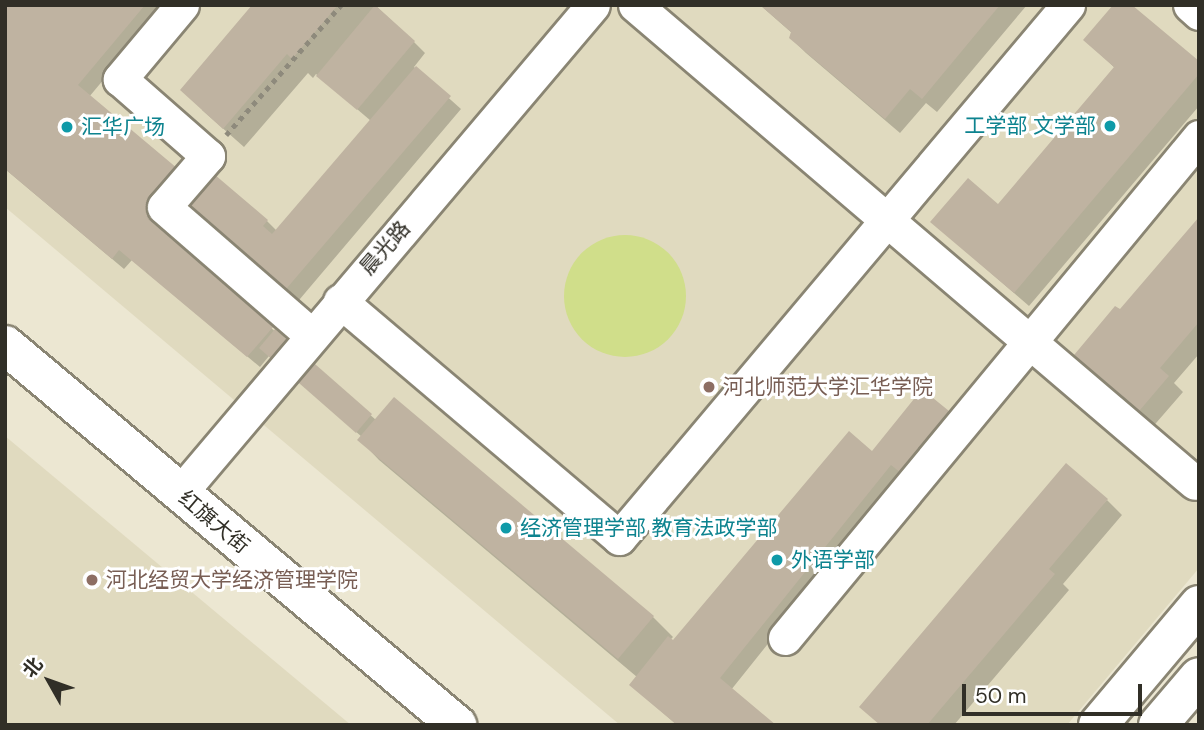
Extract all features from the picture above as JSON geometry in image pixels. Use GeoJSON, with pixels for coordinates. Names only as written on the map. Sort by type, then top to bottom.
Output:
{"type":"FeatureCollection","features":[{"type":"Feature","properties":{"kind":"main road","name":"红旗大街"},"geometry":{"type":"LineString","coordinates":[[5,345],[457,725]]}},
{"type":"Feature","properties":{"kind":"main road"},"geometry":{"type":"LineString","coordinates":[[1098,725],[1199,605]]}},
{"type":"Feature","properties":{"kind":"main road"},"geometry":{"type":"LineString","coordinates":[[1158,725],[1199,677]]}},
{"type":"Feature","properties":{"kind":"street"},"geometry":{"type":"LineString","coordinates":[[182,5],[120,79],[208,156],[164,207],[312,335]]}},
{"type":"Feature","properties":{"kind":"street","name":"晨光路"},"geometry":{"type":"LineString","coordinates":[[180,494],[593,5]]}},
{"type":"Feature","properties":{"kind":"street"},"geometry":{"type":"LineString","coordinates":[[635,5],[1195,482]]}},
{"type":"Feature","properties":{"kind":"street"},"geometry":{"type":"LineString","coordinates":[[341,301],[620,538],[1068,5]]}},
{"type":"Feature","properties":{"kind":"street"},"geometry":{"type":"LineString","coordinates":[[1190,5],[1199,13]]}},
{"type":"Feature","properties":{"kind":"street"},"geometry":{"type":"LineString","coordinates":[[785,638],[1199,137]]}},
{"type":"Feature","properties":{"kind":"path"},"geometry":{"type":"LineString","coordinates":[[208,156],[341,5]]}},
{"type":"Feature","properties":{"kind":"shaded area","name":"河北师范大学汇华学院"},"geometry":{"type":"Polygon","coordinates":[[[5,5],[1199,5],[1199,568],[1067,725],[620,725],[5,207],[5,5]]]}},
{"type":"Feature","properties":{"kind":"shaded area","name":"河北经贸大学经济管理学院"},"geometry":{"type":"Polygon","coordinates":[[[5,436],[351,725],[5,725],[5,436]]]}},
{"type":"Feature","properties":{"kind":"green space"},"geometry":{"type":"Polygon","coordinates":[[[625,235],[648,240],[668,253],[681,273],[686,296],[681,319],[668,339],[648,352],[625,357],[602,352],[582,339],[569,319],[564,296],[569,273],[582,253],[602,240],[625,235]]]}},
{"type":"Feature","properties":{"kind":"building","name":"汇华广场"},"geometry":{"type":"Polygon","coordinates":[[[5,5],[145,5],[78,85],[184,174],[147,217],[274,326],[247,357],[119,250],[112,259],[5,169],[5,5]]]}},
{"type":"Feature","properties":{"kind":"building"},"geometry":{"type":"Polygon","coordinates":[[[252,5],[338,5],[292,59],[287,54],[223,129],[180,90],[252,5]]]}},
{"type":"Feature","properties":{"kind":"building"},"geometry":{"type":"Polygon","coordinates":[[[375,5],[415,41],[357,110],[316,76],[375,5]]]}},
{"type":"Feature","properties":{"kind":"building"},"geometry":{"type":"Polygon","coordinates":[[[760,5],[1000,5],[922,99],[910,89],[885,119],[789,38],[791,32],[760,5]]]}},
{"type":"Feature","properties":{"kind":"building","name":"工学部 文学部"},"geometry":{"type":"Polygon","coordinates":[[[1113,5],[1132,5],[1199,61],[1199,74],[1014,293],[930,222],[968,178],[998,204],[1114,67],[1083,40],[1113,5]]]}},
{"type":"Feature","properties":{"kind":"building"},"geometry":{"type":"Polygon","coordinates":[[[416,66],[451,96],[281,295],[178,207],[208,169],[268,220],[263,226],[272,234],[416,66]]]}},
{"type":"Feature","properties":{"kind":"building"},"geometry":{"type":"Polygon","coordinates":[[[1199,217],[1199,322],[1160,368],[1169,376],[1134,417],[1069,361],[1115,306],[1120,309],[1199,217]]]}},
{"type":"Feature","properties":{"kind":"building"},"geometry":{"type":"Polygon","coordinates":[[[275,329],[372,414],[356,433],[259,348],[275,329]]]}},
{"type":"Feature","properties":{"kind":"building","name":"外语学部"},"geometry":{"type":"Polygon","coordinates":[[[922,389],[960,420],[911,481],[891,465],[720,678],[776,725],[677,725],[629,685],[668,636],[673,640],[849,431],[872,451],[922,389]]]}},
{"type":"Feature","properties":{"kind":"building","name":"经济管理学部 教育法政学部"},"geometry":{"type":"Polygon","coordinates":[[[394,397],[654,616],[618,659],[357,440],[394,397]]]}},
{"type":"Feature","properties":{"kind":"building"},"geometry":{"type":"Polygon","coordinates":[[[1066,463],[1108,499],[1049,569],[1055,574],[927,725],[880,725],[859,707],[1066,463]]]}},
{"type":"Feature","properties":{"kind":"place","name":"工学部 文学部"},"geometry":{"type":"Point","coordinates":[1110,126]}},
{"type":"Feature","properties":{"kind":"place","name":"汇华广场"},"geometry":{"type":"Point","coordinates":[67,127]}},
{"type":"Feature","properties":{"kind":"place","name":"河北师范大学汇华学院"},"geometry":{"type":"Point","coordinates":[709,387]}},
{"type":"Feature","properties":{"kind":"place","name":"经济管理学部 教育法政学部"},"geometry":{"type":"Point","coordinates":[506,528]}},
{"type":"Feature","properties":{"kind":"place","name":"外语学部"},"geometry":{"type":"Point","coordinates":[777,560]}},
{"type":"Feature","properties":{"kind":"place","name":"河北经贸大学经济管理学院"},"geometry":{"type":"Point","coordinates":[92,580]}}]}
